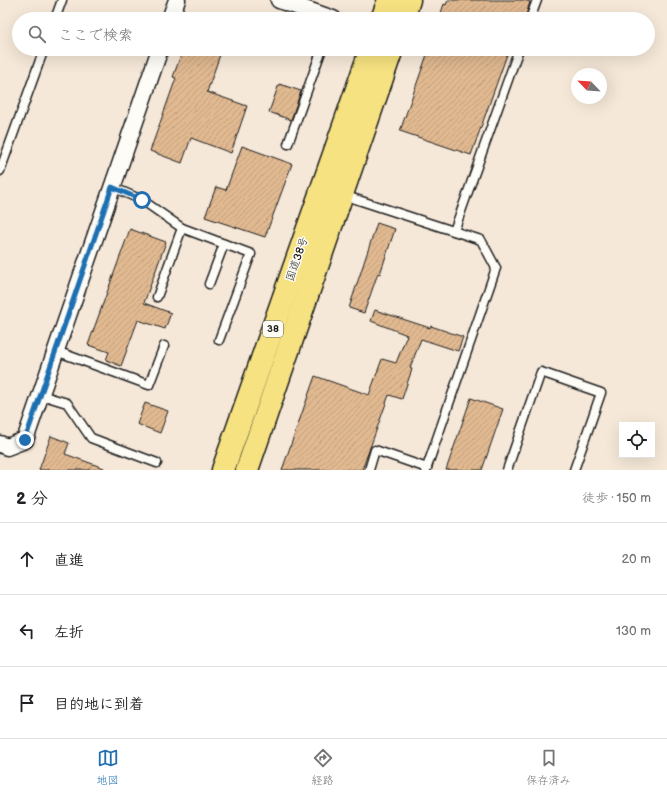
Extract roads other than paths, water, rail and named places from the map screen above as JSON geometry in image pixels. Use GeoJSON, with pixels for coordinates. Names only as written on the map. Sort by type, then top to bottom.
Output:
{"type":"FeatureCollection","features":[{"type":"Feature","properties":{"kind":"highway"},"geometry":{"type":"LineString","coordinates":[[385,12],[389,0]]}},
{"type":"Feature","properties":{"kind":"highway"},"geometry":{"type":"LineString","coordinates":[[405,12],[409,0]]}},
{"type":"Feature","properties":{"kind":"highway","name":"国道38号"},"geometry":{"type":"LineString","coordinates":[[247,470],[331,191],[369,56]]}},
{"type":"Feature","properties":{"kind":"highway","name":"国道38号"},"geometry":{"type":"LineString","coordinates":[[223,470],[331,191],[389,56]]}},
{"type":"Feature","properties":{"kind":"street"},"geometry":{"type":"LineString","coordinates":[[172,12],[176,0]]}},
{"type":"Feature","properties":{"kind":"street"},"geometry":{"type":"LineString","coordinates":[[279,0],[313,12]]}},
{"type":"Feature","properties":{"kind":"street"},"geometry":{"type":"LineString","coordinates":[[0,444],[8,447],[25,440],[158,56]]}},
{"type":"Feature","properties":{"kind":"lane"},"geometry":{"type":"LineString","coordinates":[[58,12],[62,0]]}},
{"type":"Feature","properties":{"kind":"lane"},"geometry":{"type":"LineString","coordinates":[[533,12],[537,0]]}},
{"type":"Feature","properties":{"kind":"lane"},"geometry":{"type":"LineString","coordinates":[[0,171],[41,56]]}},
{"type":"Feature","properties":{"kind":"lane"},"geometry":{"type":"LineString","coordinates":[[288,144],[319,56]]}},
{"type":"Feature","properties":{"kind":"lane"},"geometry":{"type":"LineString","coordinates":[[454,231],[516,56]]}},
{"type":"Feature","properties":{"kind":"lane"},"geometry":{"type":"LineString","coordinates":[[112,187],[142,200],[182,228],[251,254],[219,340]]}},
{"type":"Feature","properties":{"kind":"lane"},"geometry":{"type":"LineString","coordinates":[[331,191],[482,240],[496,268],[426,469],[375,450],[369,470]]}},
{"type":"Feature","properties":{"kind":"lane"},"geometry":{"type":"LineString","coordinates":[[157,297],[182,228]]}},
{"type":"Feature","properties":{"kind":"lane"},"geometry":{"type":"LineString","coordinates":[[209,284],[224,244]]}},
{"type":"Feature","properties":{"kind":"lane"},"geometry":{"type":"LineString","coordinates":[[56,351],[149,384],[164,346]]}},
{"type":"Feature","properties":{"kind":"lane"},"geometry":{"type":"LineString","coordinates":[[506,470],[541,372],[602,393],[574,470]]}},
{"type":"Feature","properties":{"kind":"lane"},"geometry":{"type":"LineString","coordinates":[[40,395],[67,403],[91,438],[157,463]]}}]}
